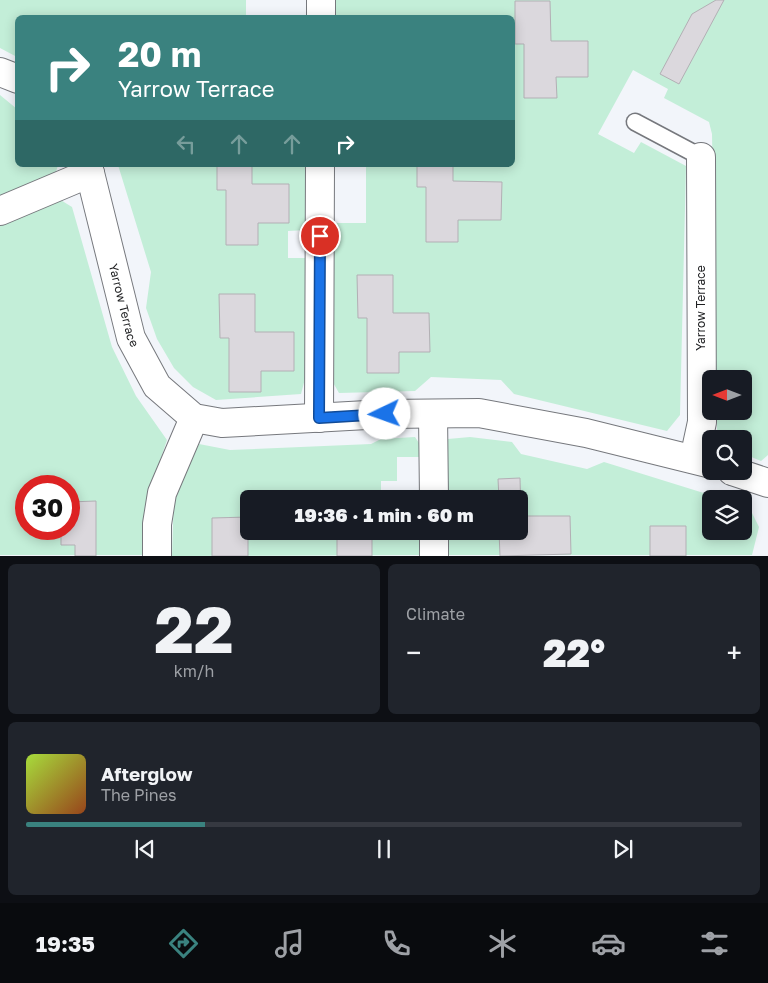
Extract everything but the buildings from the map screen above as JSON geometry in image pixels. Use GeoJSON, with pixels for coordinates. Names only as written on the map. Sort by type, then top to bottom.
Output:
{"type":"FeatureCollection","features":[{"type":"Feature","properties":{"kind":"street"},"geometry":{"type":"LineString","coordinates":[[321,0],[321,15]]}},
{"type":"Feature","properties":{"kind":"street"},"geometry":{"type":"LineString","coordinates":[[0,72],[15,78]]}},
{"type":"Feature","properties":{"kind":"street","name":"Yarrow Terrace"},"geometry":{"type":"LineString","coordinates":[[701,157],[702,430]]}},
{"type":"Feature","properties":{"kind":"street"},"geometry":{"type":"LineString","coordinates":[[319,418],[320,167]]}},
{"type":"Feature","properties":{"kind":"street","name":"Yarrow Terrace"},"geometry":{"type":"LineString","coordinates":[[0,211],[88,169],[131,338],[157,386],[194,418],[222,423],[385,414],[479,413],[586,433],[702,462]]}},
{"type":"Feature","properties":{"kind":"street"},"geometry":{"type":"LineString","coordinates":[[433,414],[434,490]]}},
{"type":"Feature","properties":{"kind":"street"},"geometry":{"type":"LineString","coordinates":[[157,556],[157,524],[162,493],[194,418]]}},
{"type":"Feature","properties":{"kind":"street"},"geometry":{"type":"LineString","coordinates":[[752,478],[768,483]]}},
{"type":"Feature","properties":{"kind":"street"},"geometry":{"type":"LineString","coordinates":[[434,540],[434,556]]}},
{"type":"Feature","properties":{"kind":"lane"},"geometry":{"type":"LineString","coordinates":[[635,122],[701,157]]}},
{"type":"Feature","properties":{"kind":"green space"},"geometry":{"type":"Polygon","coordinates":[[[0,0],[246,0],[246,15],[15,15],[15,56],[0,48],[0,0]]]}},
{"type":"Feature","properties":{"kind":"green space"},"geometry":{"type":"Polygon","coordinates":[[[333,0],[768,0],[768,455],[761,461],[752,457],[752,430],[717,430],[717,420],[752,420],[752,370],[716,370],[712,134],[709,122],[664,98],[668,89],[633,70],[598,134],[634,153],[641,142],[686,166],[680,415],[667,431],[514,394],[501,380],[431,377],[415,391],[339,393],[331,379],[331,223],[366,223],[366,167],[515,167],[515,15],[332,15],[333,0]]]}},
{"type":"Feature","properties":{"kind":"green space"},"geometry":{"type":"Polygon","coordinates":[[[0,95],[15,107],[15,167],[57,167],[56,172],[0,197],[0,95]]]}},
{"type":"Feature","properties":{"kind":"green space"},"geometry":{"type":"Polygon","coordinates":[[[119,167],[308,167],[307,230],[288,231],[288,258],[307,258],[306,375],[301,394],[216,400],[193,387],[174,368],[157,339],[146,308],[151,272],[119,167]]]}},
{"type":"Feature","properties":{"kind":"green space"},"geometry":{"type":"Polygon","coordinates":[[[59,199],[72,207],[112,347],[136,396],[167,440],[145,505],[144,555],[0,555],[0,226],[59,199]]]}},
{"type":"Feature","properties":{"kind":"green space"},"geometry":{"type":"Polygon","coordinates":[[[415,437],[421,446],[421,457],[397,457],[397,481],[381,481],[381,490],[240,490],[240,540],[421,540],[421,555],[172,556],[174,493],[199,444],[230,450],[371,444],[381,439],[415,437]]]}},
{"type":"Feature","properties":{"kind":"green space"},"geometry":{"type":"Polygon","coordinates":[[[470,437],[512,442],[521,454],[587,469],[604,462],[702,492],[702,540],[752,540],[752,513],[759,527],[752,555],[446,555],[446,540],[528,540],[528,490],[445,490],[444,452],[448,439],[470,437]]]}},
{"type":"Feature","properties":{"kind":"route"},"geometry":{"type":"LineString","coordinates":[[320,236],[319,418],[385,414]]}}]}
